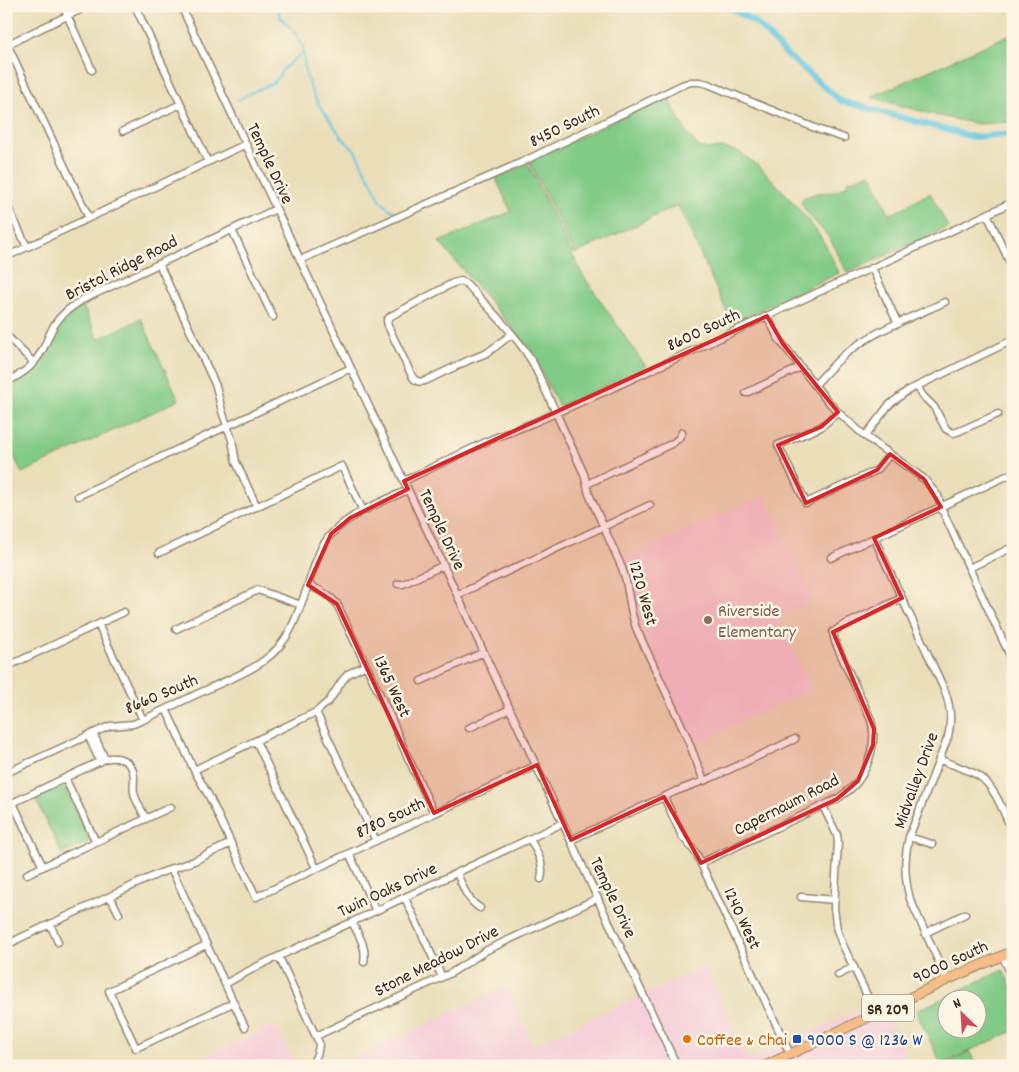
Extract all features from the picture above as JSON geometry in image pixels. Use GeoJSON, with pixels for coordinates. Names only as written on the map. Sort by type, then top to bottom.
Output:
{"type":"FeatureCollection","features":[{"type":"Feature","properties":{"kind":"main road","name":"9000 South"},"geometry":{"type":"LineString","coordinates":[[765,1066],[1013,951]]}},
{"type":"Feature","properties":{"kind":"street"},"geometry":{"type":"LineString","coordinates":[[63,6],[92,70]]}},
{"type":"Feature","properties":{"kind":"street"},"geometry":{"type":"LineString","coordinates":[[88,6],[7,44],[89,218]]}},
{"type":"Feature","properties":{"kind":"street"},"geometry":{"type":"LineString","coordinates":[[135,6],[208,162]]}},
{"type":"Feature","properties":{"kind":"street","name":"Temple Drive"},"geometry":{"type":"LineString","coordinates":[[181,6],[444,565],[676,1066]]}},
{"type":"Feature","properties":{"kind":"street","name":"8450 South"},"geometry":{"type":"LineString","coordinates":[[300,260],[512,167],[691,82],[708,84],[844,138]]}},
{"type":"Feature","properties":{"kind":"street"},"geometry":{"type":"LineString","coordinates":[[122,131],[181,104]]}},
{"type":"Feature","properties":{"kind":"street"},"geometry":{"type":"LineString","coordinates":[[6,257],[246,144]]}},
{"type":"Feature","properties":{"kind":"street","name":"8600 South"},"geometry":{"type":"LineString","coordinates":[[404,481],[492,439],[556,413],[1013,202]]}},
{"type":"Feature","properties":{"kind":"street"},"geometry":{"type":"LineString","coordinates":[[6,203],[27,247]]}},
{"type":"Feature","properties":{"kind":"street","name":"Bristol Ridge Road"},"geometry":{"type":"LineString","coordinates":[[6,382],[28,370],[45,346],[55,323],[69,309],[82,300],[276,209]]}},
{"type":"Feature","properties":{"kind":"street"},"geometry":{"type":"LineString","coordinates":[[987,214],[1013,269]]}},
{"type":"Feature","properties":{"kind":"street"},"geometry":{"type":"LineString","coordinates":[[232,230],[273,317]]}},
{"type":"Feature","properties":{"kind":"street"},"geometry":{"type":"LineString","coordinates":[[160,264],[216,386],[232,440],[236,462],[257,507]]}},
{"type":"Feature","properties":{"kind":"street"},"geometry":{"type":"LineString","coordinates":[[872,268],[898,324]]}},
{"type":"Feature","properties":{"kind":"street","name":"1220 West"},"geometry":{"type":"LineString","coordinates":[[512,334],[487,353],[425,381],[416,381],[388,326],[387,320],[392,315],[453,283],[461,281],[468,284],[512,334],[530,359],[587,484],[589,494],[624,574],[636,628],[686,735],[704,781]]}},
{"type":"Feature","properties":{"kind":"street"},"geometry":{"type":"LineString","coordinates":[[815,385],[846,353],[872,336],[945,302]]}},
{"type":"Feature","properties":{"kind":"street"},"geometry":{"type":"LineString","coordinates":[[767,316],[778,338],[838,412],[865,436],[924,479],[938,496],[941,507],[1013,662]]}},
{"type":"Feature","properties":{"kind":"street"},"geometry":{"type":"LineString","coordinates":[[6,335],[34,363]]}},
{"type":"Feature","properties":{"kind":"street"},"geometry":{"type":"LineString","coordinates":[[865,436],[890,405],[906,391],[1013,340]]}},
{"type":"Feature","properties":{"kind":"street"},"geometry":{"type":"LineString","coordinates":[[746,393],[801,367]]}},
{"type":"Feature","properties":{"kind":"street"},"geometry":{"type":"LineString","coordinates":[[78,496],[351,368]]}},
{"type":"Feature","properties":{"kind":"street"},"geometry":{"type":"LineString","coordinates":[[917,386],[934,408],[946,429],[953,433],[998,414]]}},
{"type":"Feature","properties":{"kind":"street"},"geometry":{"type":"LineString","coordinates":[[838,412],[821,428],[778,445],[806,503],[877,470],[890,454]]}},
{"type":"Feature","properties":{"kind":"street"},"geometry":{"type":"LineString","coordinates":[[587,484],[673,443],[682,432]]}},
{"type":"Feature","properties":{"kind":"street"},"geometry":{"type":"LineString","coordinates":[[159,553],[342,466],[363,511]]}},
{"type":"Feature","properties":{"kind":"street"},"geometry":{"type":"LineString","coordinates":[[831,558],[1013,473]]}},
{"type":"Feature","properties":{"kind":"street","name":"8660 South"},"geometry":{"type":"LineString","coordinates":[[6,773],[110,726],[133,724],[143,720],[248,671],[268,658],[282,644],[288,633],[301,605],[319,554],[331,534],[350,518],[408,490]]}},
{"type":"Feature","properties":{"kind":"street"},"geometry":{"type":"LineString","coordinates":[[457,595],[650,505]]}},
{"type":"Feature","properties":{"kind":"street","name":"Midvalley Drive"},"geometry":{"type":"LineString","coordinates":[[874,538],[949,701],[951,714],[948,738],[909,837],[905,871],[910,899],[947,980]]}},
{"type":"Feature","properties":{"kind":"street"},"geometry":{"type":"LineString","coordinates":[[969,568],[1013,547]]}},
{"type":"Feature","properties":{"kind":"street"},"geometry":{"type":"LineString","coordinates":[[398,584],[403,584],[444,565]]}},
{"type":"Feature","properties":{"kind":"street","name":"1365 West"},"geometry":{"type":"LineString","coordinates":[[308,585],[331,597],[337,604],[434,813]]}},
{"type":"Feature","properties":{"kind":"street"},"geometry":{"type":"LineString","coordinates":[[176,629],[258,590],[301,605]]}},
{"type":"Feature","properties":{"kind":"street","name":"Capernaum Road"},"geometry":{"type":"LineString","coordinates":[[701,863],[823,806],[849,790],[858,781],[869,758],[873,745],[874,730],[834,642],[832,632],[902,598]]}},
{"type":"Feature","properties":{"kind":"street"},"geometry":{"type":"LineString","coordinates":[[6,667],[124,612]]}},
{"type":"Feature","properties":{"kind":"street"},"geometry":{"type":"LineString","coordinates":[[98,624],[143,720]]}},
{"type":"Feature","properties":{"kind":"street"},"geometry":{"type":"LineString","coordinates":[[421,681],[484,652]]}},
{"type":"Feature","properties":{"kind":"street"},"geometry":{"type":"LineString","coordinates":[[194,770],[316,712],[328,701],[348,674],[366,665]]}},
{"type":"Feature","properties":{"kind":"street"},"geometry":{"type":"LineString","coordinates":[[6,946],[171,868],[194,861],[231,844],[166,709]]}},
{"type":"Feature","properties":{"kind":"street"},"geometry":{"type":"LineString","coordinates":[[469,728],[510,709]]}},
{"type":"Feature","properties":{"kind":"street"},"geometry":{"type":"LineString","coordinates":[[316,712],[376,840]]}},
{"type":"Feature","properties":{"kind":"street"},"geometry":{"type":"LineString","coordinates":[[90,734],[103,761]]}},
{"type":"Feature","properties":{"kind":"street"},"geometry":{"type":"LineString","coordinates":[[571,840],[795,739]]}},
{"type":"Feature","properties":{"kind":"street"},"geometry":{"type":"LineString","coordinates":[[256,741],[316,868]]}},
{"type":"Feature","properties":{"kind":"street"},"geometry":{"type":"LineString","coordinates":[[43,867],[9,804],[103,761],[116,757],[127,762],[131,767],[134,778],[134,793],[146,818]]}},
{"type":"Feature","properties":{"kind":"street"},"geometry":{"type":"LineString","coordinates":[[939,759],[979,776],[987,782],[997,798],[1013,833]]}},
{"type":"Feature","properties":{"kind":"street","name":"8780 South"},"geometry":{"type":"LineString","coordinates":[[231,844],[256,897],[537,765]]}},
{"type":"Feature","properties":{"kind":"street"},"geometry":{"type":"LineString","coordinates":[[65,778],[96,842]]}},
{"type":"Feature","properties":{"kind":"street","name":"1240 West"},"geometry":{"type":"LineString","coordinates":[[664,797],[682,836],[694,850],[701,863],[790,1054]]}},
{"type":"Feature","properties":{"kind":"street"},"geometry":{"type":"LineString","coordinates":[[823,806],[837,835],[838,842],[834,908],[837,930],[876,1014]]}},
{"type":"Feature","properties":{"kind":"street"},"geometry":{"type":"LineString","coordinates":[[28,874],[171,807]]}},
{"type":"Feature","properties":{"kind":"street","name":"Twin Oaks Drive"},"geometry":{"type":"LineString","coordinates":[[225,984],[563,823]]}},
{"type":"Feature","properties":{"kind":"street"},"geometry":{"type":"LineString","coordinates":[[909,837],[932,844]]}},
{"type":"Feature","properties":{"kind":"street"},"geometry":{"type":"LineString","coordinates":[[530,839],[542,864],[541,879]]}},
{"type":"Feature","properties":{"kind":"street"},"geometry":{"type":"LineString","coordinates":[[349,853],[376,911]]}},
{"type":"Feature","properties":{"kind":"street"},"geometry":{"type":"LineString","coordinates":[[171,868],[245,1027]]}},
{"type":"Feature","properties":{"kind":"street"},"geometry":{"type":"LineString","coordinates":[[457,873],[468,897],[473,904],[480,908]]}},
{"type":"Feature","properties":{"kind":"street"},"geometry":{"type":"LineString","coordinates":[[110,896],[119,914]]}},
{"type":"Feature","properties":{"kind":"street"},"geometry":{"type":"LineString","coordinates":[[801,897],[835,900]]}},
{"type":"Feature","properties":{"kind":"street"},"geometry":{"type":"LineString","coordinates":[[405,898],[442,977]]}},
{"type":"Feature","properties":{"kind":"street","name":"Stone Meadow Drive"},"geometry":{"type":"LineString","coordinates":[[316,1036],[442,977],[460,968],[487,950],[598,898]]}},
{"type":"Feature","properties":{"kind":"street"},"geometry":{"type":"LineString","coordinates":[[925,933],[966,914]]}},
{"type":"Feature","properties":{"kind":"street"},"geometry":{"type":"LineString","coordinates":[[352,922],[364,948],[364,962]]}},
{"type":"Feature","properties":{"kind":"street"},"geometry":{"type":"LineString","coordinates":[[50,924],[58,942]]}},
{"type":"Feature","properties":{"kind":"street"},"geometry":{"type":"LineString","coordinates":[[206,945],[109,991],[136,1048],[234,1002]]}},
{"type":"Feature","properties":{"kind":"street"},"geometry":{"type":"LineString","coordinates":[[1002,955],[1013,979]]}},
{"type":"Feature","properties":{"kind":"street"},"geometry":{"type":"LineString","coordinates":[[279,957],[319,1043],[317,1058],[312,1066]]}},
{"type":"Feature","properties":{"kind":"street"},"geometry":{"type":"LineString","coordinates":[[838,975],[854,967]]}},
{"type":"Feature","properties":{"kind":"highlighted area"},"geometry":{"type":"Polygon","coordinates":[[[767,316],[783,344],[838,412],[821,427],[778,445],[806,503],[877,470],[890,454],[924,479],[941,507],[874,538],[902,598],[833,632],[874,729],[873,745],[858,781],[837,799],[701,863],[664,797],[571,840],[537,765],[434,813],[337,604],[308,585],[331,534],[350,518],[408,489],[404,481],[767,316]]]}},
{"type":"Feature","properties":{"kind":"shaded area","name":"Riverside Elementary"},"geometry":{"type":"Polygon","coordinates":[[[764,495],[814,600],[777,617],[811,689],[695,744],[639,623],[630,569],[626,558],[764,495]]]}},
{"type":"Feature","properties":{"kind":"shaded area"},"geometry":{"type":"Polygon","coordinates":[[[705,966],[748,1060],[879,1001],[911,1066],[337,1066],[506,987],[533,1046],[705,966]]]}},
{"type":"Feature","properties":{"kind":"shaded area"},"geometry":{"type":"Polygon","coordinates":[[[274,1025],[296,1066],[185,1066],[274,1025]]]}},
{"type":"Feature","properties":{"kind":"green space"},"geometry":{"type":"Polygon","coordinates":[[[1013,33],[1013,122],[978,124],[935,115],[871,97],[1013,33]]]}},
{"type":"Feature","properties":{"kind":"green space"},"geometry":{"type":"Polygon","coordinates":[[[667,96],[689,136],[699,147],[708,149],[723,148],[739,152],[759,166],[816,230],[839,273],[732,323],[678,205],[575,254],[529,161],[667,96]]]}},
{"type":"Feature","properties":{"kind":"green space"},"geometry":{"type":"Polygon","coordinates":[[[528,164],[582,274],[646,367],[559,407],[531,350],[439,242],[510,212],[497,178],[528,164]]]}},
{"type":"Feature","properties":{"kind":"green space"},"geometry":{"type":"Polygon","coordinates":[[[870,173],[890,215],[930,193],[948,227],[847,273],[831,241],[801,202],[803,198],[817,193],[833,192],[845,187],[849,181],[870,173]]]}},
{"type":"Feature","properties":{"kind":"green space"},"geometry":{"type":"Polygon","coordinates":[[[83,306],[98,339],[141,319],[179,400],[22,473],[6,440],[6,388],[34,372],[45,358],[61,325],[69,316],[83,306]]]}},
{"type":"Feature","properties":{"kind":"green space"},"geometry":{"type":"Polygon","coordinates":[[[60,783],[65,786],[89,840],[62,854],[34,796],[60,783]]]}},
{"type":"Feature","properties":{"kind":"green space"},"geometry":{"type":"Polygon","coordinates":[[[1003,970],[1013,990],[1013,1031],[941,1064],[916,1011],[936,1002],[936,1040],[986,1040],[986,990],[961,990],[1003,970]]]}},
{"type":"Feature","properties":{"kind":"green space"},"geometry":{"type":"Polygon","coordinates":[[[970,1052],[976,1066],[941,1066],[970,1052]]]}},
{"type":"Feature","properties":{"kind":"waterway"},"geometry":{"type":"LineString","coordinates":[[277,6],[280,17],[296,34],[303,46],[305,71],[319,105],[341,136],[354,149],[381,201],[389,209],[399,214]]}},
{"type":"Feature","properties":{"kind":"waterway"},"geometry":{"type":"LineString","coordinates":[[728,6],[757,24],[787,55],[841,101],[973,137],[1013,134]]}},
{"type":"Feature","properties":{"kind":"waterway"},"geometry":{"type":"LineString","coordinates":[[238,100],[273,83],[283,69],[303,52]]}},
{"type":"Feature","properties":{"kind":"place","name":"Riverside Elementary"},"geometry":{"type":"Point","coordinates":[708,620]}},
{"type":"Feature","properties":{"kind":"place","name":"Coffee & Chai"},"geometry":{"type":"Point","coordinates":[687,1039]}},
{"type":"Feature","properties":{"kind":"place","name":"9000 S @ 1236 W"},"geometry":{"type":"Point","coordinates":[797,1039]}}]}
